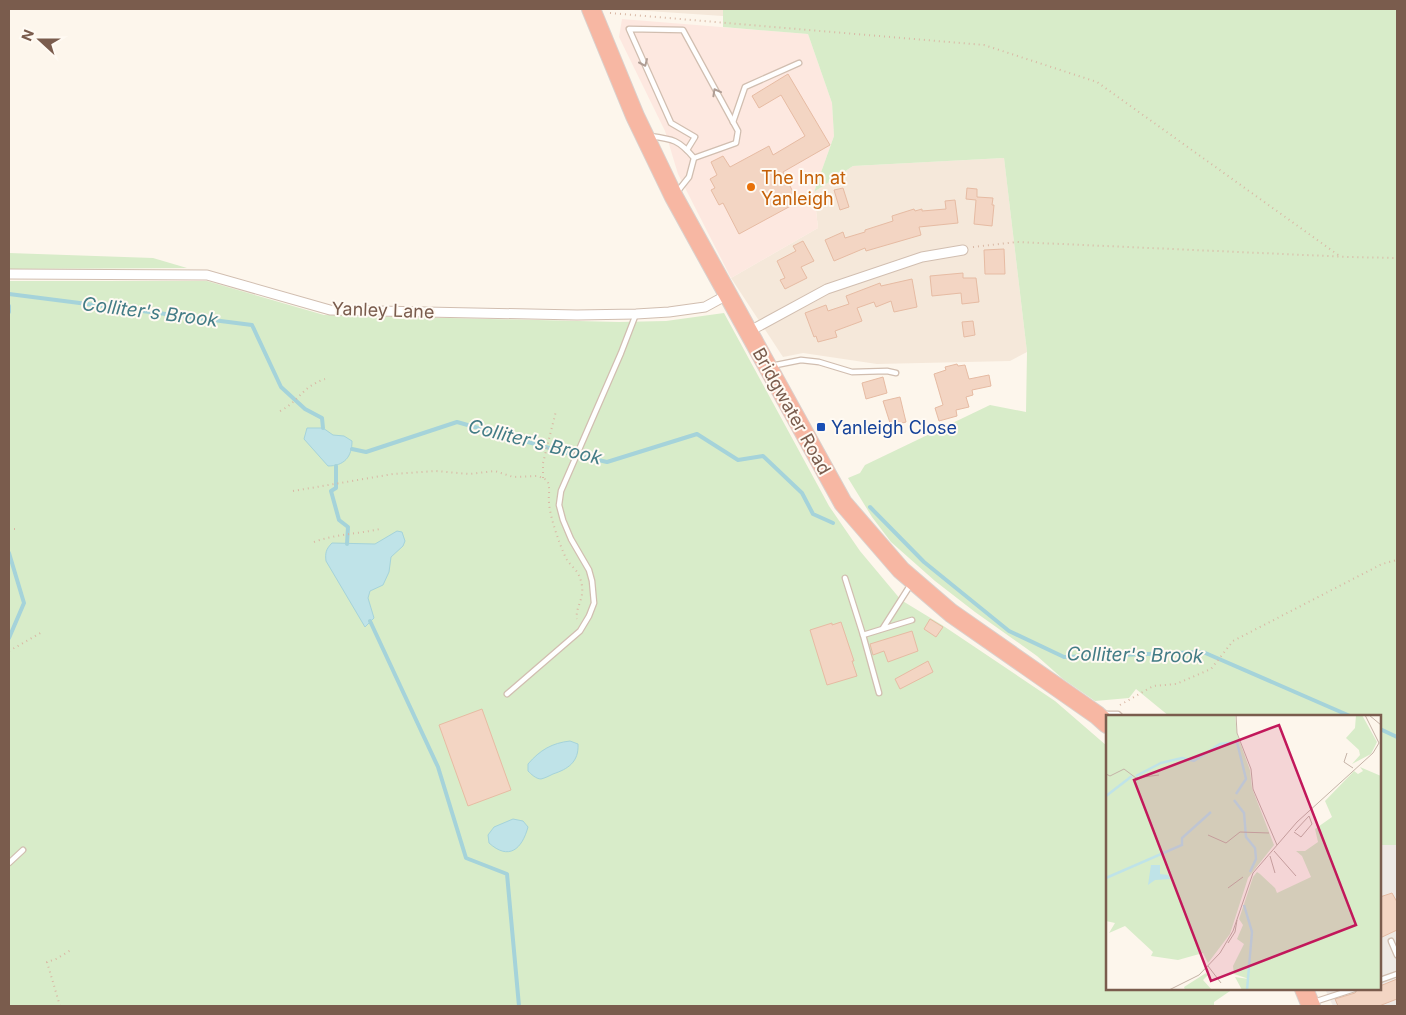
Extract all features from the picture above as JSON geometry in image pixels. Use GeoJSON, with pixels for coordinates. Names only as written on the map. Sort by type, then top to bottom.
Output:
{"type":"FeatureCollection","features":[{"type":"Feature","properties":{"kind":"highway","name":"Bridgwater Road"},"geometry":{"type":"LineString","coordinates":[[591,10],[644,136],[674,197],[843,503],[901,570],[951,613],[1102,719]]}},
{"type":"Feature","properties":{"kind":"street"},"geometry":{"type":"LineString","coordinates":[[748,332],[827,289],[922,256],[963,250]]}},
{"type":"Feature","properties":{"kind":"street","name":"Yanley Lane"},"geometry":{"type":"LineString","coordinates":[[9,274],[207,275],[330,310],[567,315],[636,314],[705,307],[728,295]]}},
{"type":"Feature","properties":{"kind":"lane"},"geometry":{"type":"LineString","coordinates":[[687,150],[695,137],[672,123],[629,29],[683,30],[738,131],[736,143],[694,158]]}},
{"type":"Feature","properties":{"kind":"lane"},"geometry":{"type":"LineString","coordinates":[[732,122],[745,87],[799,63]]}},
{"type":"Feature","properties":{"kind":"lane"},"geometry":{"type":"LineString","coordinates":[[644,136],[666,138],[682,145],[694,158]]}},
{"type":"Feature","properties":{"kind":"lane"},"geometry":{"type":"LineString","coordinates":[[674,197],[688,178],[694,158]]}},
{"type":"Feature","properties":{"kind":"lane"},"geometry":{"type":"LineString","coordinates":[[507,694],[580,632],[594,603],[589,570],[571,539],[559,506],[562,491],[571,468],[636,314]]}},
{"type":"Feature","properties":{"kind":"lane"},"geometry":{"type":"LineString","coordinates":[[767,367],[801,360],[819,362],[852,372],[887,371],[896,373]]}},
{"type":"Feature","properties":{"kind":"lane"},"geometry":{"type":"LineString","coordinates":[[845,578],[879,692]]}},
{"type":"Feature","properties":{"kind":"lane"},"geometry":{"type":"LineString","coordinates":[[883,628],[914,581]]}},
{"type":"Feature","properties":{"kind":"lane"},"geometry":{"type":"LineString","coordinates":[[863,635],[912,620]]}},
{"type":"Feature","properties":{"kind":"lane"},"geometry":{"type":"LineString","coordinates":[[9,863],[23,850]]}},
{"type":"Feature","properties":{"kind":"lane"},"geometry":{"type":"LineString","coordinates":[[1391,941],[1397,955]]}},
{"type":"Feature","properties":{"kind":"lane"},"geometry":{"type":"LineString","coordinates":[[1381,980],[1397,974]]}},
{"type":"Feature","properties":{"kind":"lane"},"geometry":{"type":"LineString","coordinates":[[1309,1000],[1350,990]]}},
{"type":"Feature","properties":{"kind":"path"},"geometry":{"type":"LineString","coordinates":[[591,10],[984,44],[1097,82],[1341,257]]}},
{"type":"Feature","properties":{"kind":"path"},"geometry":{"type":"LineString","coordinates":[[963,250],[974,246],[1017,242],[1397,258]]}},
{"type":"Feature","properties":{"kind":"path"},"geometry":{"type":"LineString","coordinates":[[280,411],[291,405],[308,386],[325,379]]}},
{"type":"Feature","properties":{"kind":"path"},"geometry":{"type":"LineString","coordinates":[[543,478],[544,455],[556,411]]}},
{"type":"Feature","properties":{"kind":"path"},"geometry":{"type":"LineString","coordinates":[[294,491],[394,474],[436,471],[469,474],[495,471],[513,477],[538,476],[543,478],[547,480],[550,487],[549,504],[566,558],[579,572],[582,583],[583,596],[576,613],[577,622]]}},
{"type":"Feature","properties":{"kind":"path"},"geometry":{"type":"LineString","coordinates":[[9,528],[18,529]]}},
{"type":"Feature","properties":{"kind":"path"},"geometry":{"type":"LineString","coordinates":[[314,542],[330,536],[351,535],[380,528]]}},
{"type":"Feature","properties":{"kind":"path"},"geometry":{"type":"LineString","coordinates":[[1120,706],[1153,686],[1176,684],[1210,669],[1233,641],[1382,564],[1397,560]]}},
{"type":"Feature","properties":{"kind":"path"},"geometry":{"type":"LineString","coordinates":[[9,651],[42,632]]}},
{"type":"Feature","properties":{"kind":"path"},"geometry":{"type":"LineString","coordinates":[[60,1006],[47,962],[71,950]]}},
{"type":"Feature","properties":{"kind":"shaded area"},"geometry":{"type":"Polygon","coordinates":[[[618,9],[723,9],[723,16],[618,9]]]}},
{"type":"Feature","properties":{"kind":"shaded area"},"geometry":{"type":"Polygon","coordinates":[[[622,19],[808,34],[832,103],[834,136],[814,192],[818,228],[731,278],[678,174],[665,131],[619,37],[622,19]]]}},
{"type":"Feature","properties":{"kind":"shaded area"},"geometry":{"type":"Polygon","coordinates":[[[1004,158],[1027,352],[1010,361],[877,364],[803,353],[783,357],[731,278],[818,228],[814,192],[853,166],[1004,158]]]}},
{"type":"Feature","properties":{"kind":"shaded area"},"geometry":{"type":"Polygon","coordinates":[[[1381,845],[1397,845],[1397,1006],[1333,1006],[1325,990],[1381,990],[1381,845]]]}},
{"type":"Feature","properties":{"kind":"green space"},"geometry":{"type":"Polygon","coordinates":[[[723,9],[1397,9],[1397,845],[1381,845],[1381,715],[1168,715],[1136,689],[1129,698],[1095,701],[1063,679],[1037,656],[935,581],[891,542],[872,517],[848,478],[860,473],[865,465],[990,405],[1026,412],[1027,352],[1004,158],[853,166],[814,192],[834,136],[832,103],[808,34],[723,27],[723,9]]]}},
{"type":"Feature","properties":{"kind":"green space"},"geometry":{"type":"Polygon","coordinates":[[[9,253],[153,258],[187,268],[9,269],[9,253]]]}},
{"type":"Feature","properties":{"kind":"green space"},"geometry":{"type":"Polygon","coordinates":[[[9,281],[207,281],[324,315],[619,322],[666,321],[724,313],[829,506],[860,551],[901,600],[942,625],[1055,701],[1106,745],[1106,990],[1232,990],[1214,1002],[1214,1006],[9,1006],[9,281]]]}},
{"type":"Feature","properties":{"kind":"water"},"geometry":{"type":"Polygon","coordinates":[[[307,428],[323,428],[333,435],[344,436],[352,441],[349,456],[343,462],[334,466],[328,466],[304,439],[307,428]]]}},
{"type":"Feature","properties":{"kind":"water"},"geometry":{"type":"Polygon","coordinates":[[[397,531],[402,532],[405,541],[403,546],[391,557],[389,572],[383,585],[370,591],[368,598],[374,618],[365,627],[326,561],[326,551],[332,543],[375,544],[397,531]]]}},
{"type":"Feature","properties":{"kind":"water"},"geometry":{"type":"Polygon","coordinates":[[[570,741],[578,744],[578,750],[577,756],[568,767],[541,779],[528,771],[528,764],[542,751],[552,745],[570,741]]]}},
{"type":"Feature","properties":{"kind":"water"},"geometry":{"type":"Polygon","coordinates":[[[513,819],[523,821],[528,827],[522,841],[514,850],[509,852],[503,851],[489,843],[488,835],[494,827],[513,819]]]}},
{"type":"Feature","properties":{"kind":"building"},"geometry":{"type":"Polygon","coordinates":[[[788,74],[830,145],[783,172],[798,202],[739,234],[723,203],[719,205],[711,190],[715,188],[710,179],[717,175],[711,162],[723,156],[730,167],[769,146],[773,155],[805,136],[781,95],[759,108],[752,96],[788,74]]]}},
{"type":"Feature","properties":{"kind":"building"},"geometry":{"type":"Polygon","coordinates":[[[843,188],[849,207],[840,210],[834,190],[843,188]]]}},
{"type":"Feature","properties":{"kind":"building"},"geometry":{"type":"Polygon","coordinates":[[[967,188],[977,189],[977,197],[993,198],[992,226],[974,224],[976,200],[966,199],[967,188]]]}},
{"type":"Feature","properties":{"kind":"building"},"geometry":{"type":"Polygon","coordinates":[[[955,200],[958,223],[919,227],[921,235],[866,251],[865,248],[834,261],[825,240],[843,232],[845,238],[865,232],[865,230],[893,221],[892,216],[914,209],[915,211],[922,209],[922,211],[946,209],[945,201],[955,200]]]}},
{"type":"Feature","properties":{"kind":"building"},"geometry":{"type":"Polygon","coordinates":[[[803,241],[814,261],[801,267],[807,278],[785,289],[780,280],[785,278],[777,261],[796,251],[793,246],[803,241]]]}},
{"type":"Feature","properties":{"kind":"building"},"geometry":{"type":"Polygon","coordinates":[[[1004,249],[1005,274],[985,274],[984,250],[1004,249]]]}},
{"type":"Feature","properties":{"kind":"building"},"geometry":{"type":"Polygon","coordinates":[[[963,273],[963,278],[976,278],[979,302],[962,304],[961,293],[932,296],[930,276],[963,273]]]}},
{"type":"Feature","properties":{"kind":"building"},"geometry":{"type":"Polygon","coordinates":[[[912,279],[917,307],[894,312],[891,301],[876,307],[874,302],[857,308],[862,321],[835,331],[837,337],[818,342],[816,336],[814,337],[805,313],[826,305],[828,311],[849,304],[846,296],[880,283],[881,286],[912,279]]]}},
{"type":"Feature","properties":{"kind":"building"},"geometry":{"type":"Polygon","coordinates":[[[973,321],[975,335],[964,337],[962,322],[973,321]]]}},
{"type":"Feature","properties":{"kind":"building"},"geometry":{"type":"Polygon","coordinates":[[[957,364],[958,366],[965,365],[969,379],[989,375],[991,386],[972,390],[973,395],[966,397],[969,407],[956,410],[957,416],[939,421],[935,408],[943,405],[934,374],[946,370],[945,367],[957,364]]]}},
{"type":"Feature","properties":{"kind":"building"},"geometry":{"type":"Polygon","coordinates":[[[883,377],[887,393],[866,399],[862,383],[883,377]]]}},
{"type":"Feature","properties":{"kind":"building"},"geometry":{"type":"Polygon","coordinates":[[[900,397],[906,422],[891,426],[883,401],[900,397]]]}},
{"type":"Feature","properties":{"kind":"building"},"geometry":{"type":"Polygon","coordinates":[[[930,619],[943,627],[936,637],[924,629],[930,619]]]}},
{"type":"Feature","properties":{"kind":"building"},"geometry":{"type":"Polygon","coordinates":[[[841,622],[857,676],[827,685],[810,630],[841,622]]]}},
{"type":"Feature","properties":{"kind":"building"},"geometry":{"type":"Polygon","coordinates":[[[912,631],[918,651],[888,662],[884,651],[873,655],[870,644],[912,631]]]}},
{"type":"Feature","properties":{"kind":"building"},"geometry":{"type":"Polygon","coordinates":[[[928,661],[933,672],[900,689],[895,679],[928,661]]]}},
{"type":"Feature","properties":{"kind":"building"},"geometry":{"type":"Polygon","coordinates":[[[482,709],[511,790],[468,806],[439,725],[482,709]]]}},
{"type":"Feature","properties":{"kind":"building"},"geometry":{"type":"Polygon","coordinates":[[[1392,893],[1397,902],[1397,930],[1381,938],[1381,897],[1392,893]]]}},
{"type":"Feature","properties":{"kind":"building"},"geometry":{"type":"Polygon","coordinates":[[[1397,979],[1397,999],[1379,1006],[1338,1006],[1335,999],[1355,993],[1357,990],[1381,990],[1381,986],[1397,979]]]}},
{"type":"Feature","properties":{"kind":"waterway","name":"Colliter's Brook"},"geometry":{"type":"LineString","coordinates":[[9,294],[252,325],[281,387],[305,409],[322,418],[323,428]]}},
{"type":"Feature","properties":{"kind":"waterway"},"geometry":{"type":"LineString","coordinates":[[9,306],[9,312]]}},
{"type":"Feature","properties":{"kind":"waterway","name":"Colliter's Brook"},"geometry":{"type":"LineString","coordinates":[[352,449],[366,452],[457,422],[567,453],[607,462],[697,434],[738,460],[763,456],[802,493],[813,514],[833,523]]}},
{"type":"Feature","properties":{"kind":"waterway"},"geometry":{"type":"LineString","coordinates":[[336,466],[336,488],[331,491],[339,520],[348,527],[347,544]]}},
{"type":"Feature","properties":{"kind":"waterway","name":"Colliter's Brook"},"geometry":{"type":"LineString","coordinates":[[870,507],[924,562],[1009,631],[1064,657],[1203,652],[1348,715]]}},
{"type":"Feature","properties":{"kind":"waterway"},"geometry":{"type":"LineString","coordinates":[[9,553],[24,603],[9,638]]}},
{"type":"Feature","properties":{"kind":"waterway"},"geometry":{"type":"LineString","coordinates":[[370,621],[438,767],[466,858],[507,874],[519,1006]]}},
{"type":"Feature","properties":{"kind":"waterway","name":"Colliter's Brook"},"geometry":{"type":"LineString","coordinates":[[1381,729],[1397,737]]}},
{"type":"Feature","properties":{"kind":"place","name":"The Inn at Yanleigh"},"geometry":{"type":"Point","coordinates":[751,187]}},
{"type":"Feature","properties":{"kind":"place","name":"Yanleigh Close"},"geometry":{"type":"Point","coordinates":[821,427]}}]}
